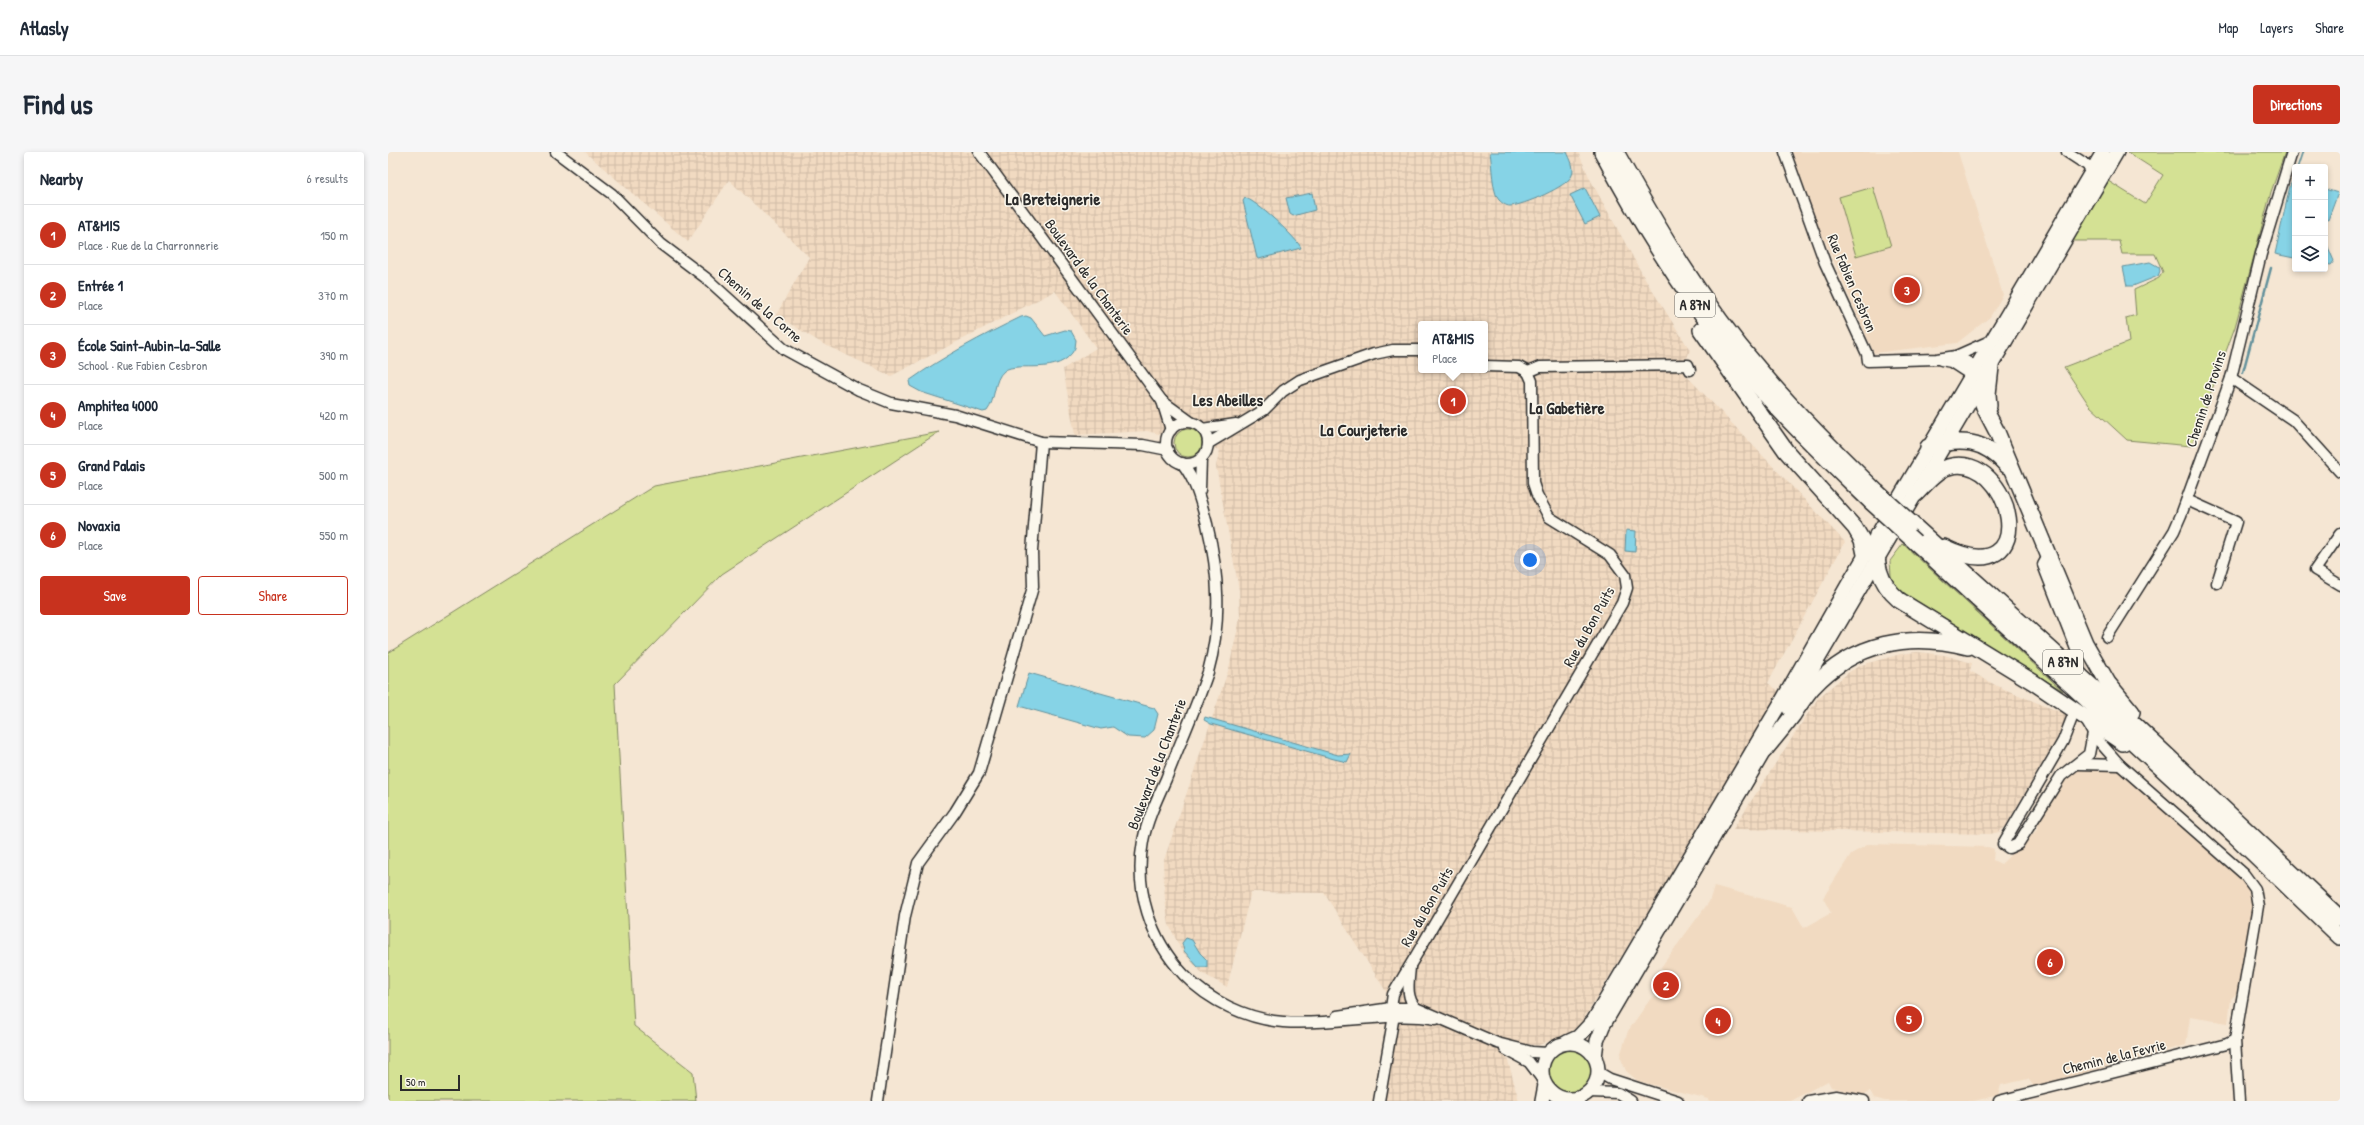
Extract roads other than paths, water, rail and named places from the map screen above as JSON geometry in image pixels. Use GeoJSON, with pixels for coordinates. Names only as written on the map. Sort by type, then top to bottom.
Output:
{"type":"FeatureCollection","features":[{"type":"Feature","properties":{"kind":"highway","name":"A 87N"},"geometry":{"type":"LineString","coordinates":[[1602,152],[1635,214],[1679,284],[1743,369],[1810,442],[1922,538],[2196,783],[2340,918]]}},
{"type":"Feature","properties":{"kind":"highway","name":"A 87N"},"geometry":{"type":"LineString","coordinates":[[1616,152],[1671,247],[1723,324],[1785,399],[1874,497]]}},
{"type":"Feature","properties":{"kind":"highway"},"geometry":{"type":"LineString","coordinates":[[1679,284],[1694,318],[1757,412],[1786,451],[1855,528],[1887,590],[1899,600],[1983,652],[2078,717],[2156,763]]}},
{"type":"Feature","properties":{"kind":"highway"},"geometry":{"type":"LineString","coordinates":[[1991,367],[1988,401],[1996,432]]}},
{"type":"Feature","properties":{"kind":"highway"},"geometry":{"type":"LineString","coordinates":[[1975,377],[1984,407],[2014,474],[2085,643],[2108,683],[2122,702],[2156,736],[2196,783]]}},
{"type":"Feature","properties":{"kind":"highway"},"geometry":{"type":"LineString","coordinates":[[1928,447],[1946,442],[1964,441],[1986,448],[2001,458],[2014,474]]}},
{"type":"Feature","properties":{"kind":"highway"},"geometry":{"type":"LineString","coordinates":[[1916,494],[1936,474],[1947,467],[1958,465],[1970,466],[1981,472],[1997,488],[2005,502],[2010,526],[2008,535],[1997,553],[1987,557],[1968,558],[1922,538]]}},
{"type":"Feature","properties":{"kind":"highway"},"geometry":{"type":"LineString","coordinates":[[1871,557],[1877,535]]}},
{"type":"Feature","properties":{"kind":"highway","name":"A 87N"},"geometry":{"type":"LineString","coordinates":[[1922,538],[2156,763],[2264,862],[2340,937]]}},
{"type":"Feature","properties":{"kind":"highway"},"geometry":{"type":"LineString","coordinates":[[1764,751],[1806,695],[1823,677],[1837,666],[1867,650],[1898,641],[1929,640],[1983,652]]}},
{"type":"Feature","properties":{"kind":"main road"},"geometry":{"type":"LineString","coordinates":[[1544,1082],[1555,1095],[1568,1100],[1580,1097],[1589,1092],[1596,1083],[1598,1072],[1595,1057],[1597,1041],[1603,1026],[1686,874],[1871,557],[1916,494],[1946,442],[1992,340],[2103,152]]}},
{"type":"Feature","properties":{"kind":"main road"},"geometry":{"type":"LineString","coordinates":[[1877,535],[1928,447],[1975,377],[1991,367],[2117,152]]}},
{"type":"Feature","properties":{"kind":"main road"},"geometry":{"type":"LineString","coordinates":[[1542,1101],[1544,1082],[1542,1065],[1548,1052],[1556,1046],[1578,1037],[1593,1021],[1764,751],[1871,557]]}},
{"type":"Feature","properties":{"kind":"main road"},"geometry":{"type":"LineString","coordinates":[[1567,1042],[1584,1046],[1595,1057]]}},
{"type":"Feature","properties":{"kind":"street","name":"Chemin de la Corne"},"geometry":{"type":"LineString","coordinates":[[556,152],[612,194],[661,244],[706,278],[784,349],[859,390],[891,403],[955,415],[1041,442],[1143,445],[1168,450]]}},
{"type":"Feature","properties":{"kind":"street","name":"Boulevard de la Chanterie"},"geometry":{"type":"LineString","coordinates":[[979,152],[1162,401],[1191,422]]}},
{"type":"Feature","properties":{"kind":"street","name":"Rue Fabien Cesbron"},"geometry":{"type":"LineString","coordinates":[[1785,152],[1823,258],[1867,354],[1868,361],[1938,359]]}},
{"type":"Feature","properties":{"kind":"street"},"geometry":{"type":"LineString","coordinates":[[2067,152],[2093,169]]}},
{"type":"Feature","properties":{"kind":"street","name":"Chemin de Provins"},"geometry":{"type":"LineString","coordinates":[[2292,152],[2292,164]]}},
{"type":"Feature","properties":{"kind":"street","name":"Chemin de Provins"},"geometry":{"type":"LineString","coordinates":[[2107,637],[2174,531],[2187,500],[2231,378],[2260,254],[2292,168]]}},
{"type":"Feature","properties":{"kind":"street"},"geometry":{"type":"LineString","coordinates":[[1938,359],[1956,356],[1992,340]]}},
{"type":"Feature","properties":{"kind":"street"},"geometry":{"type":"LineString","coordinates":[[1209,443],[1207,435],[1202,429],[1191,422],[1183,422],[1169,434],[1168,450],[1171,456],[1182,463],[1189,463],[1201,458],[1209,443],[1240,423],[1264,410],[1283,391],[1300,380],[1374,354],[1393,350],[1418,350]]}},
{"type":"Feature","properties":{"kind":"street"},"geometry":{"type":"LineString","coordinates":[[1956,356],[1967,360],[1975,377]]}},
{"type":"Feature","properties":{"kind":"street"},"geometry":{"type":"LineString","coordinates":[[1938,359],[1951,362],[1975,377]]}},
{"type":"Feature","properties":{"kind":"street"},"geometry":{"type":"LineString","coordinates":[[1488,366],[1518,367],[1528,372],[1540,367],[1654,365],[1688,365],[1690,370]]}},
{"type":"Feature","properties":{"kind":"street","name":"Rue du Bon Puits"},"geometry":{"type":"LineString","coordinates":[[1379,1101],[1396,985],[1410,965],[1622,603],[1627,588],[1625,575],[1610,555],[1550,517],[1537,495],[1533,483],[1532,381],[1528,372]]}},
{"type":"Feature","properties":{"kind":"street"},"geometry":{"type":"LineString","coordinates":[[2231,378],[2293,420],[2340,472]]}},
{"type":"Feature","properties":{"kind":"street","name":"Boulevard de la Chanterie"},"geometry":{"type":"LineString","coordinates":[[1162,401],[1169,434]]}},
{"type":"Feature","properties":{"kind":"street"},"geometry":{"type":"LineString","coordinates":[[1202,429],[1240,423]]}},
{"type":"Feature","properties":{"kind":"street","name":"Chemin de la Corne"},"geometry":{"type":"LineString","coordinates":[[1143,445],[1169,434]]}},
{"type":"Feature","properties":{"kind":"street"},"geometry":{"type":"LineString","coordinates":[[878,1101],[905,916],[918,863],[955,812],[979,774],[1033,586],[1032,550],[1041,442]]}},
{"type":"Feature","properties":{"kind":"street","name":"Boulevard de la Chanterie"},"geometry":{"type":"LineString","coordinates":[[1201,458],[1199,478],[1201,501],[1217,572],[1217,624],[1213,655],[1204,682],[1155,804],[1144,839],[1142,886],[1145,906],[1158,938],[1166,953],[1177,967],[1201,990],[1219,1001],[1247,1014],[1283,1022],[1392,1013],[1416,1008],[1436,1019],[1497,1043]]}},
{"type":"Feature","properties":{"kind":"street","name":"Boulevard de la Chanterie"},"geometry":{"type":"LineString","coordinates":[[1182,463],[1190,474],[1201,501]]}},
{"type":"Feature","properties":{"kind":"street"},"geometry":{"type":"LineString","coordinates":[[2187,500],[2236,522],[2217,583]]}},
{"type":"Feature","properties":{"kind":"street"},"geometry":{"type":"LineString","coordinates":[[2340,534],[2316,570],[2340,585]]}},
{"type":"Feature","properties":{"kind":"street"},"geometry":{"type":"LineString","coordinates":[[2048,556],[2043,565],[2079,657]]}},
{"type":"Feature","properties":{"kind":"street"},"geometry":{"type":"LineString","coordinates":[[2093,733],[2091,750],[2079,764],[2068,769],[2061,776],[2018,844],[2009,848],[2003,844],[2078,717],[2093,733],[2120,765],[2244,874],[2255,889],[2258,906],[2235,1040],[2239,1101]]}},
{"type":"Feature","properties":{"kind":"street"},"geometry":{"type":"LineString","coordinates":[[2079,764],[2120,765]]}},
{"type":"Feature","properties":{"kind":"street"},"geometry":{"type":"LineString","coordinates":[[1410,965],[1408,988],[1411,1003],[1416,1008]]}},
{"type":"Feature","properties":{"kind":"street","name":"Boulevard de la Chanterie"},"geometry":{"type":"LineString","coordinates":[[1392,1013],[1436,1019]]}},
{"type":"Feature","properties":{"kind":"street","name":"Chemin de la Fevrie"},"geometry":{"type":"LineString","coordinates":[[1999,1101],[2113,1074],[2235,1040]]}},
{"type":"Feature","properties":{"kind":"street"},"geometry":{"type":"LineString","coordinates":[[1497,1043],[1532,1052],[1548,1052]]}},
{"type":"Feature","properties":{"kind":"street"},"geometry":{"type":"LineString","coordinates":[[1497,1043],[1529,1062],[1544,1082]]}},
{"type":"Feature","properties":{"kind":"street"},"geometry":{"type":"LineString","coordinates":[[1598,1072],[1610,1079],[1678,1101]]}},
{"type":"Feature","properties":{"kind":"street"},"geometry":{"type":"LineString","coordinates":[[1589,1092],[1618,1093],[1630,1101]]}},
{"type":"Feature","properties":{"kind":"street"},"geometry":{"type":"LineString","coordinates":[[1808,1101],[1836,1096],[1864,1101]]}},
{"type":"Feature","properties":{"kind":"water"},"geometry":{"type":"Polygon","coordinates":[[[1490,152],[1567,152],[1573,166],[1573,172],[1569,179],[1554,190],[1524,203],[1510,206],[1499,200],[1495,191],[1490,152]]]}},
{"type":"Feature","properties":{"kind":"water"},"geometry":{"type":"Polygon","coordinates":[[[2292,182],[2292,258],[2275,254],[2292,182]]]}},
{"type":"Feature","properties":{"kind":"water"},"geometry":{"type":"Polygon","coordinates":[[[1585,188],[1600,217],[1585,224],[1570,195],[1585,188]]]}},
{"type":"Feature","properties":{"kind":"water"},"geometry":{"type":"Polygon","coordinates":[[[2328,190],[2338,193],[2328,220],[2328,190]]]}},
{"type":"Feature","properties":{"kind":"water"},"geometry":{"type":"Polygon","coordinates":[[[1312,193],[1315,210],[1293,216],[1290,214],[1286,198],[1312,193]]]}},
{"type":"Feature","properties":{"kind":"water"},"geometry":{"type":"Polygon","coordinates":[[[1245,198],[1257,205],[1275,220],[1293,237],[1301,248],[1259,259],[1257,258],[1243,201],[1245,198]]]}},
{"type":"Feature","properties":{"kind":"water"},"geometry":{"type":"Polygon","coordinates":[[[2328,247],[2334,261],[2331,265],[2328,264],[2328,247]]]}},
{"type":"Feature","properties":{"kind":"water"},"geometry":{"type":"Polygon","coordinates":[[[2150,262],[2159,267],[2160,271],[2158,276],[2133,286],[2127,286],[2123,267],[2150,262]]]}},
{"type":"Feature","properties":{"kind":"water"},"geometry":{"type":"Polygon","coordinates":[[[1026,316],[1031,318],[1045,336],[1065,330],[1071,331],[1076,340],[1075,348],[1068,357],[1059,363],[1049,366],[1010,368],[1004,371],[1000,375],[992,401],[987,411],[983,412],[921,392],[910,386],[909,381],[950,355],[1021,317],[1026,316]]]}},
{"type":"Feature","properties":{"kind":"water"},"geometry":{"type":"Polygon","coordinates":[[[1626,530],[1636,531],[1635,552],[1625,551],[1626,530]]]}},
{"type":"Feature","properties":{"kind":"water"},"geometry":{"type":"Polygon","coordinates":[[[1029,673],[1154,708],[1158,714],[1154,730],[1145,738],[1128,737],[1113,727],[1101,729],[1019,706],[1029,673]]]}},
{"type":"Feature","properties":{"kind":"water"},"geometry":{"type":"Polygon","coordinates":[[[1205,717],[1338,755],[1351,754],[1347,762],[1334,759],[1211,724],[1204,720],[1205,717]]]}},
{"type":"Feature","properties":{"kind":"water"},"geometry":{"type":"Polygon","coordinates":[[[1186,938],[1192,940],[1200,953],[1207,960],[1207,967],[1198,967],[1184,951],[1182,943],[1186,938]]]}},
{"type":"Feature","properties":{"kind":"waterway"},"geometry":{"type":"LineString","coordinates":[[2299,164],[2303,152]]}},
{"type":"Feature","properties":{"kind":"waterway"},"geometry":{"type":"LineString","coordinates":[[2243,372],[2271,268]]}},
{"type":"Feature","properties":{"kind":"tunnel"},"geometry":{"type":"LineString","coordinates":[[2073,716],[2080,701],[2084,687],[2082,666],[2079,657]]}},
{"type":"Feature","properties":{"kind":"place","name":"École Saint-Aubin-la-Salle"},"geometry":{"type":"Point","coordinates":[1907,290]}},
{"type":"Feature","properties":{"kind":"place","name":"AT&MIS"},"geometry":{"type":"Point","coordinates":[1453,401]}},
{"type":"Feature","properties":{"kind":"place","name":"Novaxia"},"geometry":{"type":"Point","coordinates":[2050,962]}},
{"type":"Feature","properties":{"kind":"place","name":"Entrée 1"},"geometry":{"type":"Point","coordinates":[1666,985]}},
{"type":"Feature","properties":{"kind":"place","name":"Grand Palais"},"geometry":{"type":"Point","coordinates":[1909,1019]}},
{"type":"Feature","properties":{"kind":"place","name":"Amphitea 4000"},"geometry":{"type":"Point","coordinates":[1718,1021]}},
{"type":"Feature","properties":{"kind":"district","name":"La Breteignerie"},"geometry":{"type":"Point","coordinates":[1053,199]}},
{"type":"Feature","properties":{"kind":"district","name":"Les Abeilles"},"geometry":{"type":"Point","coordinates":[1228,400]}},
{"type":"Feature","properties":{"kind":"district","name":"La Gabetière"},"geometry":{"type":"Point","coordinates":[1567,408]}},
{"type":"Feature","properties":{"kind":"district","name":"La Courjeterie"},"geometry":{"type":"Point","coordinates":[1364,430]}}]}
